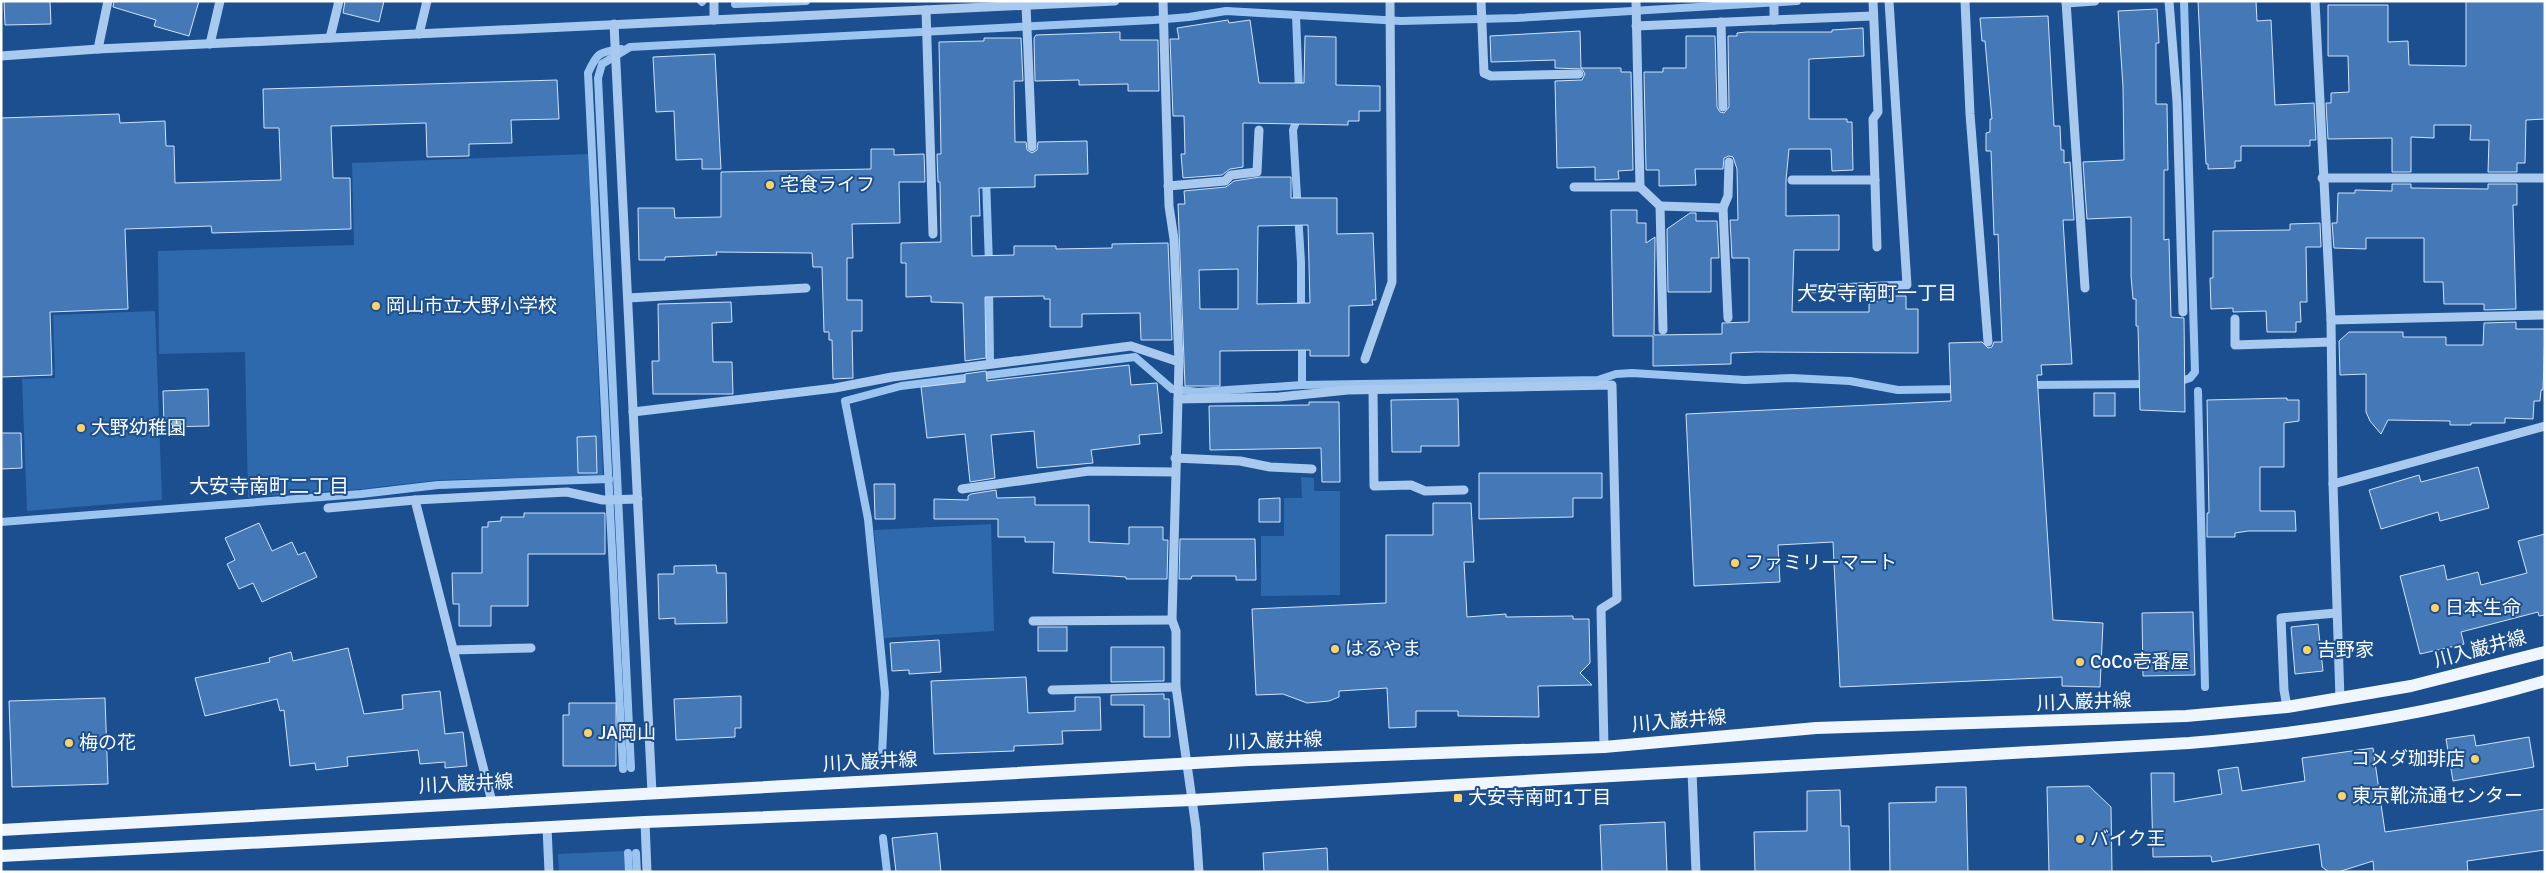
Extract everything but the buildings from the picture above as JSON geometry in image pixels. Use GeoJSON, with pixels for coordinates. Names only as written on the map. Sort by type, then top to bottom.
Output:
{"type":"FeatureCollection","features":[{"type":"Feature","properties":{"kind":"main road","name":"川入巌井線"},"geometry":{"type":"LineString","coordinates":[[1,830],[1187,764],[1604,747],[1816,728],[2186,716],[2287,707],[2340,699],[2463,675],[2545,652]]}},
{"type":"Feature","properties":{"kind":"main road"},"geometry":{"type":"LineString","coordinates":[[1,856],[645,822],[1192,800],[2222,740],[2414,713],[2475,700],[2545,681]]}},
{"type":"Feature","properties":{"kind":"street"},"geometry":{"type":"LineString","coordinates":[[98,49],[108,1]]}},
{"type":"Feature","properties":{"kind":"street"},"geometry":{"type":"LineString","coordinates":[[210,44],[220,1]]}},
{"type":"Feature","properties":{"kind":"street"},"geometry":{"type":"LineString","coordinates":[[330,38],[339,1]]}},
{"type":"Feature","properties":{"kind":"street"},"geometry":{"type":"LineString","coordinates":[[419,34],[427,1]]}},
{"type":"Feature","properties":{"kind":"street"},"geometry":{"type":"LineString","coordinates":[[714,1],[714,20]]}},
{"type":"Feature","properties":{"kind":"street"},"geometry":{"type":"LineString","coordinates":[[1,56],[98,49],[926,10],[971,5],[1026,6],[1115,1]]}},
{"type":"Feature","properties":{"kind":"street"},"geometry":{"type":"LineString","coordinates":[[1163,1],[1168,186],[1174,239],[1179,362],[1172,620],[1176,632],[1176,687],[1192,800],[1199,872]]}},
{"type":"Feature","properties":{"kind":"street"},"geometry":{"type":"LineString","coordinates":[[1365,359],[1392,282],[1390,1]]}},
{"type":"Feature","properties":{"kind":"street"},"geometry":{"type":"LineString","coordinates":[[1636,1],[1640,187]]}},
{"type":"Feature","properties":{"kind":"street"},"geometry":{"type":"LineString","coordinates":[[1774,1],[1774,16]]}},
{"type":"Feature","properties":{"kind":"street"},"geometry":{"type":"LineString","coordinates":[[2085,288],[2066,2],[2095,1]]}},
{"type":"Feature","properties":{"kind":"street"},"geometry":{"type":"LineString","coordinates":[[2169,1],[2177,102],[2183,312]]}},
{"type":"Feature","properties":{"kind":"street"},"geometry":{"type":"LineString","coordinates":[[2315,1],[2322,178],[2331,320],[2336,613],[2340,699]]}},
{"type":"Feature","properties":{"kind":"street"},"geometry":{"type":"LineString","coordinates":[[1965,2],[1971,132],[1988,342]]}},
{"type":"Feature","properties":{"kind":"street"},"geometry":{"type":"LineString","coordinates":[[1808,289],[1907,285],[1889,3]]}},
{"type":"Feature","properties":{"kind":"street"},"geometry":{"type":"LineString","coordinates":[[1481,4],[1484,72],[1491,76],[1579,74]]}},
{"type":"Feature","properties":{"kind":"street"},"geometry":{"type":"LineString","coordinates":[[1026,6],[1032,146]]}},
{"type":"Feature","properties":{"kind":"street"},"geometry":{"type":"LineString","coordinates":[[1636,23],[1721,22],[1873,8],[1878,112],[1873,119],[1877,247]]}},
{"type":"Feature","properties":{"kind":"street"},"geometry":{"type":"LineString","coordinates":[[926,10],[933,234]]}},
{"type":"Feature","properties":{"kind":"street"},"geometry":{"type":"LineString","coordinates":[[1721,22],[1723,107]]}},
{"type":"Feature","properties":{"kind":"street"},"geometry":{"type":"LineString","coordinates":[[614,24],[652,793]]}},
{"type":"Feature","properties":{"kind":"street"},"geometry":{"type":"LineString","coordinates":[[1168,186],[1225,181],[1232,175],[1257,172],[1258,130]]}},
{"type":"Feature","properties":{"kind":"street"},"geometry":{"type":"LineString","coordinates":[[1728,318],[1723,208],[1728,196],[1729,162]]}},
{"type":"Feature","properties":{"kind":"street"},"geometry":{"type":"LineString","coordinates":[[2322,178],[2545,178]]}},
{"type":"Feature","properties":{"kind":"street"},"geometry":{"type":"LineString","coordinates":[[1792,180],[1875,180]]}},
{"type":"Feature","properties":{"kind":"street"},"geometry":{"type":"LineString","coordinates":[[1574,187],[1640,187],[1660,206],[1723,208]]}},
{"type":"Feature","properties":{"kind":"street"},"geometry":{"type":"LineString","coordinates":[[1660,206],[1663,330]]}},
{"type":"Feature","properties":{"kind":"street"},"geometry":{"type":"LineString","coordinates":[[628,298],[806,288]]}},
{"type":"Feature","properties":{"kind":"street"},"geometry":{"type":"LineString","coordinates":[[2331,320],[2545,315]]}},
{"type":"Feature","properties":{"kind":"street"},"geometry":{"type":"LineString","coordinates":[[2235,319],[2235,344],[2331,342]]}},
{"type":"Feature","properties":{"kind":"street"},"geometry":{"type":"LineString","coordinates":[[633,412],[835,388],[892,377],[1131,346],[1179,362]]}},
{"type":"Feature","properties":{"kind":"street"},"geometry":{"type":"LineString","coordinates":[[1178,396],[1279,397],[1373,389],[1612,385],[1616,599],[1602,609],[1604,747]]}},
{"type":"Feature","properties":{"kind":"street"},"geometry":{"type":"LineString","coordinates":[[1373,389],[1374,486],[1411,485],[1424,491],[1464,490]]}},
{"type":"Feature","properties":{"kind":"street"},"geometry":{"type":"LineString","coordinates":[[2333,484],[2545,426]]}},
{"type":"Feature","properties":{"kind":"street"},"geometry":{"type":"LineString","coordinates":[[1175,458],[1240,461],[1270,467],[1312,469]]}},
{"type":"Feature","properties":{"kind":"street"},"geometry":{"type":"LineString","coordinates":[[962,489],[1089,471],[1175,472]]}},
{"type":"Feature","properties":{"kind":"street"},"geometry":{"type":"LineString","coordinates":[[328,508],[415,500],[567,492],[603,500],[638,499]]}},
{"type":"Feature","properties":{"kind":"street"},"geometry":{"type":"LineString","coordinates":[[415,500],[492,802]]}},
{"type":"Feature","properties":{"kind":"street"},"geometry":{"type":"LineString","coordinates":[[2287,707],[2284,690],[2281,618],[2336,613]]}},
{"type":"Feature","properties":{"kind":"street"},"geometry":{"type":"LineString","coordinates":[[1033,621],[1172,620]]}},
{"type":"Feature","properties":{"kind":"street"},"geometry":{"type":"LineString","coordinates":[[453,650],[531,648]]}},
{"type":"Feature","properties":{"kind":"street"},"geometry":{"type":"LineString","coordinates":[[1052,690],[1176,687]]}},
{"type":"Feature","properties":{"kind":"street"},"geometry":{"type":"LineString","coordinates":[[1692,771],[1696,872]]}},
{"type":"Feature","properties":{"kind":"street"},"geometry":{"type":"LineString","coordinates":[[645,822],[647,872]]}},
{"type":"Feature","properties":{"kind":"street"},"geometry":{"type":"LineString","coordinates":[[547,827],[549,872]]}},
{"type":"Feature","properties":{"kind":"shaded area"},"geometry":{"type":"Polygon","coordinates":[[[588,154],[603,476],[439,480],[362,489],[248,497],[245,352],[159,354],[158,251],[354,245],[352,163],[588,154]]]}},
{"type":"Feature","properties":{"kind":"shaded area"},"geometry":{"type":"Polygon","coordinates":[[[155,311],[162,500],[27,511],[22,379],[55,378],[53,315],[155,311]]]}},
{"type":"Feature","properties":{"kind":"shaded area"},"geometry":{"type":"Polygon","coordinates":[[[1301,477],[1314,478],[1314,491],[1340,491],[1340,595],[1261,596],[1261,536],[1284,536],[1284,498],[1302,498],[1301,477]]]}},
{"type":"Feature","properties":{"kind":"shaded area"},"geometry":{"type":"Polygon","coordinates":[[[991,524],[994,631],[884,638],[874,530],[991,524]]]}},
{"type":"Feature","properties":{"kind":"shaded area"},"geometry":{"type":"Polygon","coordinates":[[[624,851],[625,872],[559,872],[558,854],[624,851]]]}},
{"type":"Feature","properties":{"kind":"waterway"},"geometry":{"type":"LineString","coordinates":[[735,4],[806,1]]}},
{"type":"Feature","properties":{"kind":"waterway"},"geometry":{"type":"LineString","coordinates":[[631,768],[598,78],[602,64],[630,47],[1154,20],[1226,11],[1401,21],[1517,18],[1797,1]]}},
{"type":"Feature","properties":{"kind":"waterway"},"geometry":{"type":"LineString","coordinates":[[2175,383],[2190,378],[2195,372],[2184,1]]}},
{"type":"Feature","properties":{"kind":"waterway"},"geometry":{"type":"LineString","coordinates":[[1296,15],[1299,92]]}},
{"type":"Feature","properties":{"kind":"waterway"},"geometry":{"type":"LineString","coordinates":[[621,49],[608,51],[597,57],[588,73],[623,769]]}},
{"type":"Feature","properties":{"kind":"waterway"},"geometry":{"type":"LineString","coordinates":[[1298,116],[1293,130],[1301,262],[1301,313]]}},
{"type":"Feature","properties":{"kind":"waterway"},"geometry":{"type":"LineString","coordinates":[[986,178],[989,264]]}},
{"type":"Feature","properties":{"kind":"waterway"},"geometry":{"type":"LineString","coordinates":[[989,288],[990,359]]}},
{"type":"Feature","properties":{"kind":"waterway"},"geometry":{"type":"LineString","coordinates":[[1302,340],[1302,385]]}},
{"type":"Feature","properties":{"kind":"waterway"},"geometry":{"type":"LineString","coordinates":[[882,755],[885,693],[868,519],[845,401],[901,386],[1135,357],[1172,389],[1198,392],[1302,385],[1598,380],[1616,374],[1632,373],[1745,380],[1792,378],[1850,381],[1898,390],[1961,389]]}},
{"type":"Feature","properties":{"kind":"waterway"},"geometry":{"type":"LineString","coordinates":[[2027,385],[2148,384]]}},
{"type":"Feature","properties":{"kind":"waterway"},"geometry":{"type":"LineString","coordinates":[[2198,391],[2205,687]]}},
{"type":"Feature","properties":{"kind":"waterway"},"geometry":{"type":"LineString","coordinates":[[1,522],[361,494],[438,485],[609,479]]}},
{"type":"Feature","properties":{"kind":"waterway"},"geometry":{"type":"LineString","coordinates":[[883,838],[887,872]]}},
{"type":"Feature","properties":{"kind":"waterway"},"geometry":{"type":"LineString","coordinates":[[628,853],[629,872]]}},
{"type":"Feature","properties":{"kind":"waterway"},"geometry":{"type":"LineString","coordinates":[[636,853],[637,872]]}},
{"type":"Feature","properties":{"kind":"place","name":"宅食ライフ"},"geometry":{"type":"Point","coordinates":[770,185]}},
{"type":"Feature","properties":{"kind":"place","name":"岡山市立大野小学校"},"geometry":{"type":"Point","coordinates":[376,306]}},
{"type":"Feature","properties":{"kind":"place","name":"大野幼稚園"},"geometry":{"type":"Point","coordinates":[81,428]}},
{"type":"Feature","properties":{"kind":"place","name":"ファミリーマート"},"geometry":{"type":"Point","coordinates":[1735,563]}},
{"type":"Feature","properties":{"kind":"place","name":"日本生命"},"geometry":{"type":"Point","coordinates":[2435,608]}},
{"type":"Feature","properties":{"kind":"place","name":"はるやま"},"geometry":{"type":"Point","coordinates":[1335,649]}},
{"type":"Feature","properties":{"kind":"place","name":"吉野家"},"geometry":{"type":"Point","coordinates":[2307,650]}},
{"type":"Feature","properties":{"kind":"place","name":"CoCo壱番屋"},"geometry":{"type":"Point","coordinates":[2080,662]}},
{"type":"Feature","properties":{"kind":"place","name":"JA岡山"},"geometry":{"type":"Point","coordinates":[588,733]}},
{"type":"Feature","properties":{"kind":"place","name":"梅の花"},"geometry":{"type":"Point","coordinates":[69,743]}},
{"type":"Feature","properties":{"kind":"place","name":"コメダ珈琲店"},"geometry":{"type":"Point","coordinates":[2475,759]}},
{"type":"Feature","properties":{"kind":"place","name":"東京靴流通センター"},"geometry":{"type":"Point","coordinates":[2342,796]}},
{"type":"Feature","properties":{"kind":"place","name":"大安寺南町1丁目"},"geometry":{"type":"Point","coordinates":[1458,798]}},
{"type":"Feature","properties":{"kind":"place","name":"バイク王"},"geometry":{"type":"Point","coordinates":[2080,839]}},
{"type":"Feature","properties":{"kind":"district","name":"大安寺南町一丁目"},"geometry":{"type":"Point","coordinates":[1877,293]}},
{"type":"Feature","properties":{"kind":"district","name":"大安寺南町二丁目"},"geometry":{"type":"Point","coordinates":[269,486]}}]}
